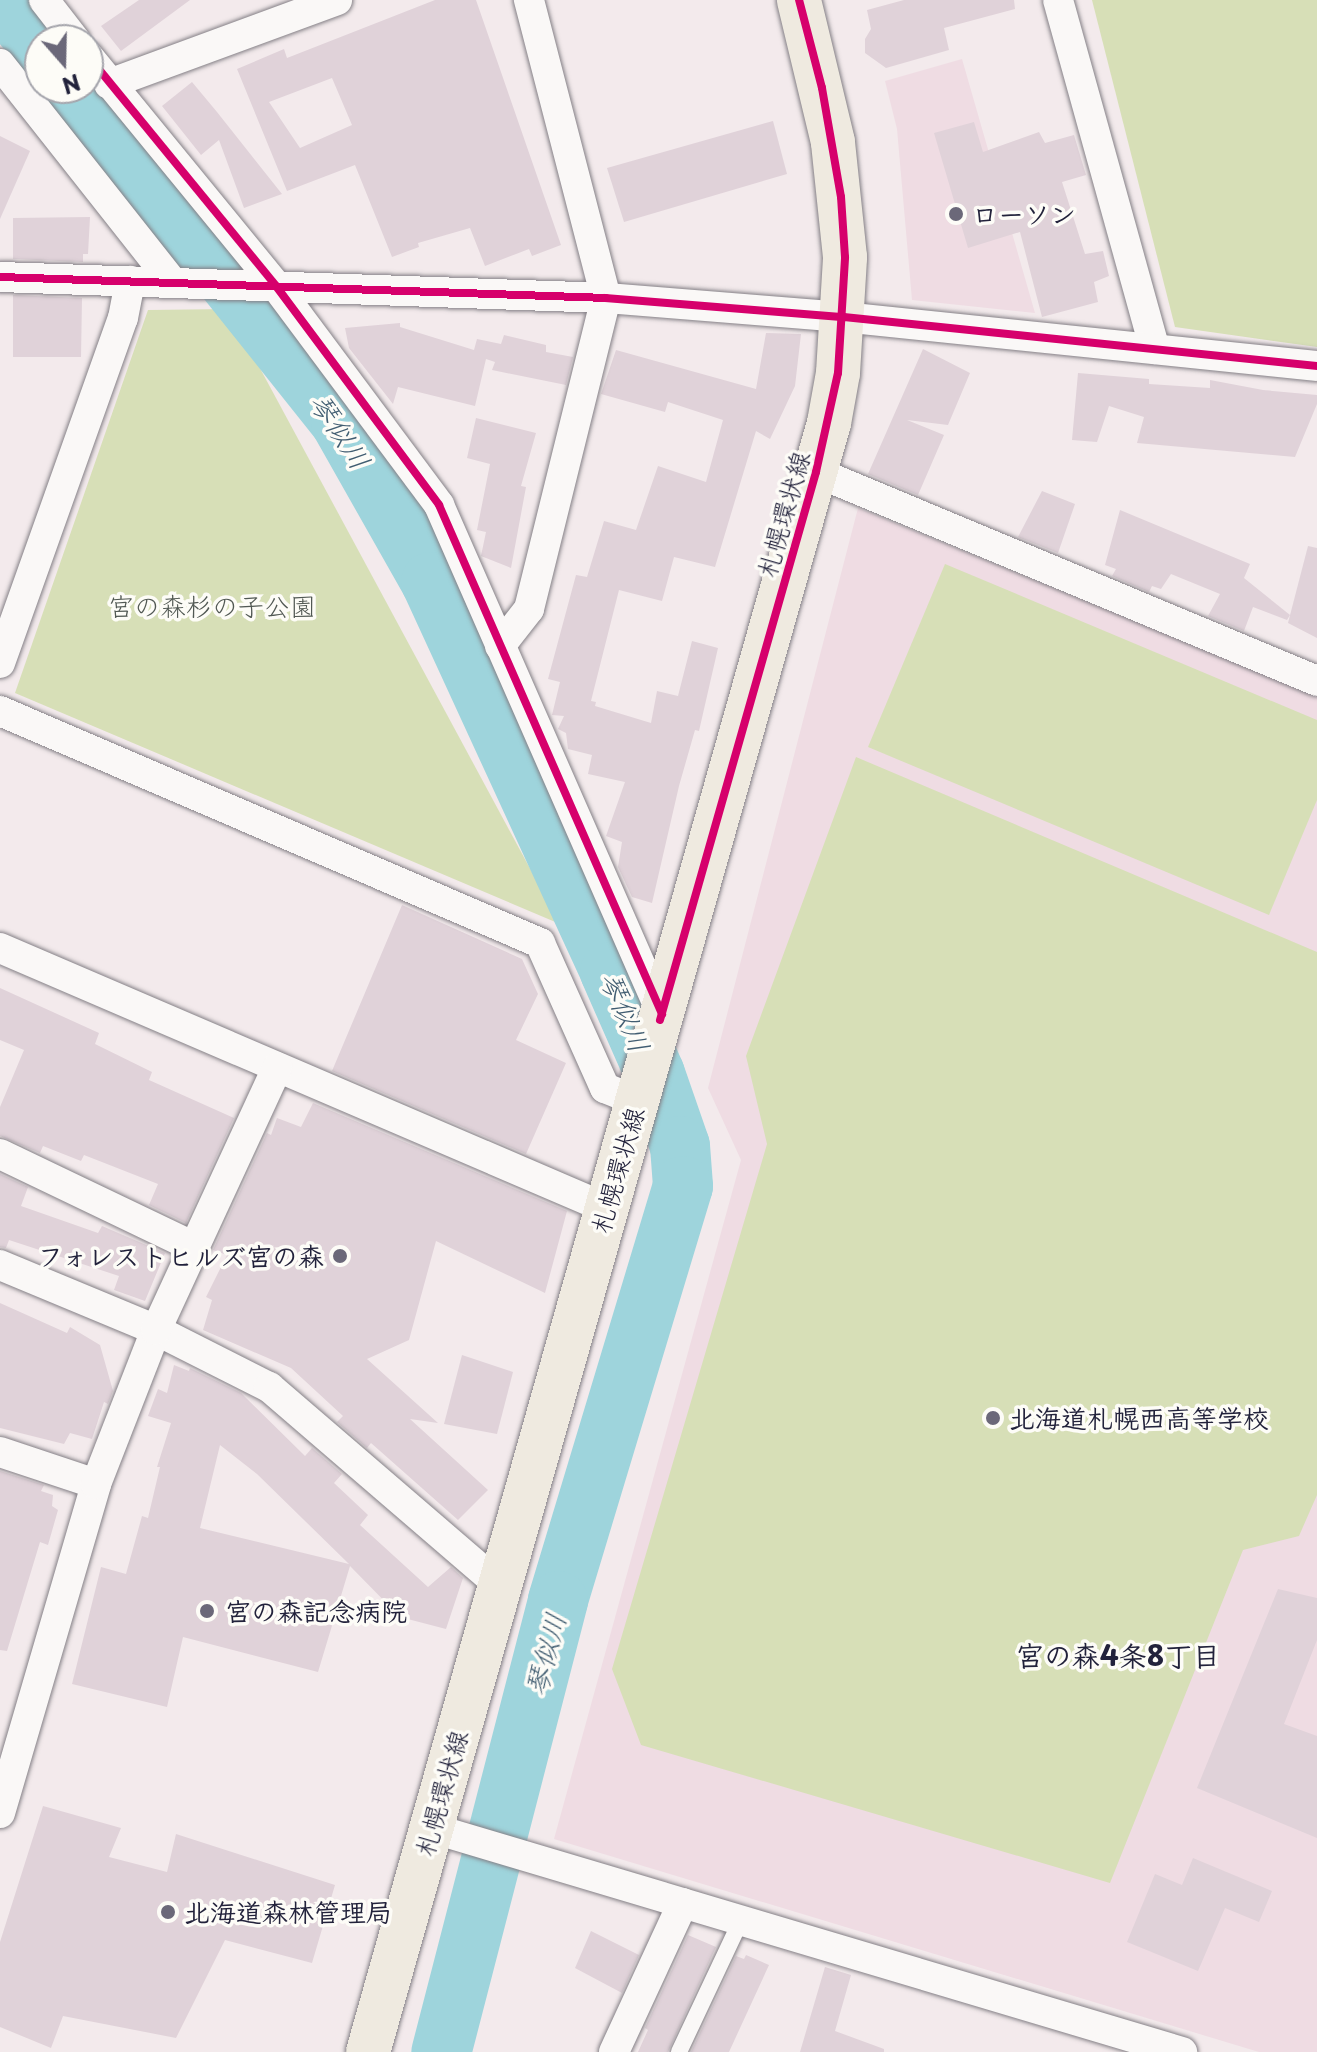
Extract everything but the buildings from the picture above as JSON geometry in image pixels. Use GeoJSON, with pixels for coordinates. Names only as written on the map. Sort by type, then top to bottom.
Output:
{"type":"FeatureCollection","features":[{"type":"Feature","properties":{"kind":"main road","name":"札幌環状線"},"geometry":{"type":"LineString","coordinates":[[368,2052],[450,1834],[500,1586],[816,472],[838,373],[845,257],[841,197],[822,88],[799,0]]}},
{"type":"Feature","properties":{"kind":"street"},"geometry":{"type":"LineString","coordinates":[[44,0],[63,24]]}},
{"type":"Feature","properties":{"kind":"street"},"geometry":{"type":"LineString","coordinates":[[500,646],[529,609],[606,298],[529,0]]}},
{"type":"Feature","properties":{"kind":"street"},"geometry":{"type":"LineString","coordinates":[[1058,0],[1155,349]]}},
{"type":"Feature","properties":{"kind":"street"},"geometry":{"type":"LineString","coordinates":[[109,84],[321,3]]}},
{"type":"Feature","properties":{"kind":"street"},"geometry":{"type":"LineString","coordinates":[[0,64],[185,283]]}},
{"type":"Feature","properties":{"kind":"street"},"geometry":{"type":"LineString","coordinates":[[104,77],[262,286],[439,505],[660,1021]]}},
{"type":"Feature","properties":{"kind":"street"},"geometry":{"type":"LineString","coordinates":[[0,277],[606,298],[843,317],[1317,366]]}},
{"type":"Feature","properties":{"kind":"street"},"geometry":{"type":"LineString","coordinates":[[0,663],[123,318],[130,281]]}},
{"type":"Feature","properties":{"kind":"street"},"geometry":{"type":"LineString","coordinates":[[816,472],[1317,681]]}},
{"type":"Feature","properties":{"kind":"street"},"geometry":{"type":"LineString","coordinates":[[0,711],[540,943],[605,1088],[638,1098]]}},
{"type":"Feature","properties":{"kind":"street"},"geometry":{"type":"LineString","coordinates":[[0,948],[606,1208]]}},
{"type":"Feature","properties":{"kind":"street"},"geometry":{"type":"LineString","coordinates":[[0,1813],[96,1484],[156,1330],[277,1068]]}},
{"type":"Feature","properties":{"kind":"street"},"geometry":{"type":"LineString","coordinates":[[0,1154],[194,1247]]}},
{"type":"Feature","properties":{"kind":"street"},"geometry":{"type":"LineString","coordinates":[[0,1265],[156,1330],[269,1387],[500,1586]]}},
{"type":"Feature","properties":{"kind":"street"},"geometry":{"type":"LineString","coordinates":[[0,1452],[96,1484]]}},
{"type":"Feature","properties":{"kind":"street"},"geometry":{"type":"LineString","coordinates":[[450,1834],[1176,2051]]}},
{"type":"Feature","properties":{"kind":"street"},"geometry":{"type":"LineString","coordinates":[[614,2052],[683,1903]]}},
{"type":"Feature","properties":{"kind":"lane"},"geometry":{"type":"LineString","coordinates":[[679,2052],[741,1920]]}},
{"type":"Feature","properties":{"kind":"shaded area","name":"ローソン"},"geometry":{"type":"Polygon","coordinates":[[[962,59],[1035,313],[912,300],[897,129],[885,81],[962,59]]]}},
{"type":"Feature","properties":{"kind":"shaded area","name":"北海道札幌西高等学校"},"geometry":{"type":"Polygon","coordinates":[[[858,508],[1317,696],[1317,2052],[1259,2052],[554,1839],[741,1160],[708,1088],[858,508]]]}},
{"type":"Feature","properties":{"kind":"green space"},"geometry":{"type":"Polygon","coordinates":[[[1092,0],[1317,0],[1317,347],[1175,327],[1092,0]]]}},
{"type":"Feature","properties":{"kind":"green space","name":"宮の森杉の子公園"},"geometry":{"type":"Polygon","coordinates":[[[228,309],[560,924],[15,693],[148,310],[228,309]]]}},
{"type":"Feature","properties":{"kind":"green space"},"geometry":{"type":"Polygon","coordinates":[[[945,564],[1317,720],[1317,800],[1269,915],[868,747],[945,564]]]}},
{"type":"Feature","properties":{"kind":"green space","name":"北海道札幌西高等学校"},"geometry":{"type":"Polygon","coordinates":[[[856,757],[1317,952],[1317,1495],[1299,1536],[1243,1550],[1110,1883],[641,1745],[612,1669],[767,1144],[746,1056],[856,757]]]}},
{"type":"Feature","properties":{"kind":"waterway","name":"琴似川"},"geometry":{"type":"LineString","coordinates":[[3,0],[24,26]]}},
{"type":"Feature","properties":{"kind":"waterway","name":"琴似川"},"geometry":{"type":"LineString","coordinates":[[87,104],[341,423],[431,582],[610,972],[655,1074],[680,1146],[683,1186],[558,1601],[441,2052]]}},
{"type":"Feature","properties":{"kind":"cycle path"},"geometry":{"type":"LineString","coordinates":[[660,1020],[816,472],[838,373],[845,257],[841,197],[822,88],[799,0]]}},
{"type":"Feature","properties":{"kind":"cycle path"},"geometry":{"type":"LineString","coordinates":[[104,76],[276,286],[439,505],[662,1014]]}},
{"type":"Feature","properties":{"kind":"cycle path"},"geometry":{"type":"LineString","coordinates":[[0,277],[606,298],[843,317],[1317,366]]}},
{"type":"Feature","properties":{"kind":"place","name":"ローソン"},"geometry":{"type":"Point","coordinates":[956,214]}},
{"type":"Feature","properties":{"kind":"place","name":"フォレストヒルズ宮の森"},"geometry":{"type":"Point","coordinates":[340,1256]}},
{"type":"Feature","properties":{"kind":"place","name":"北海道札幌西高等学校"},"geometry":{"type":"Point","coordinates":[993,1418]}},
{"type":"Feature","properties":{"kind":"place","name":"宮の森記念病院"},"geometry":{"type":"Point","coordinates":[207,1611]}},
{"type":"Feature","properties":{"kind":"place","name":"北海道森林管理局"},"geometry":{"type":"Point","coordinates":[168,1912]}},
{"type":"Feature","properties":{"kind":"district","name":"宮の森4条8丁目"},"geometry":{"type":"Point","coordinates":[1118,1655]}}]}
